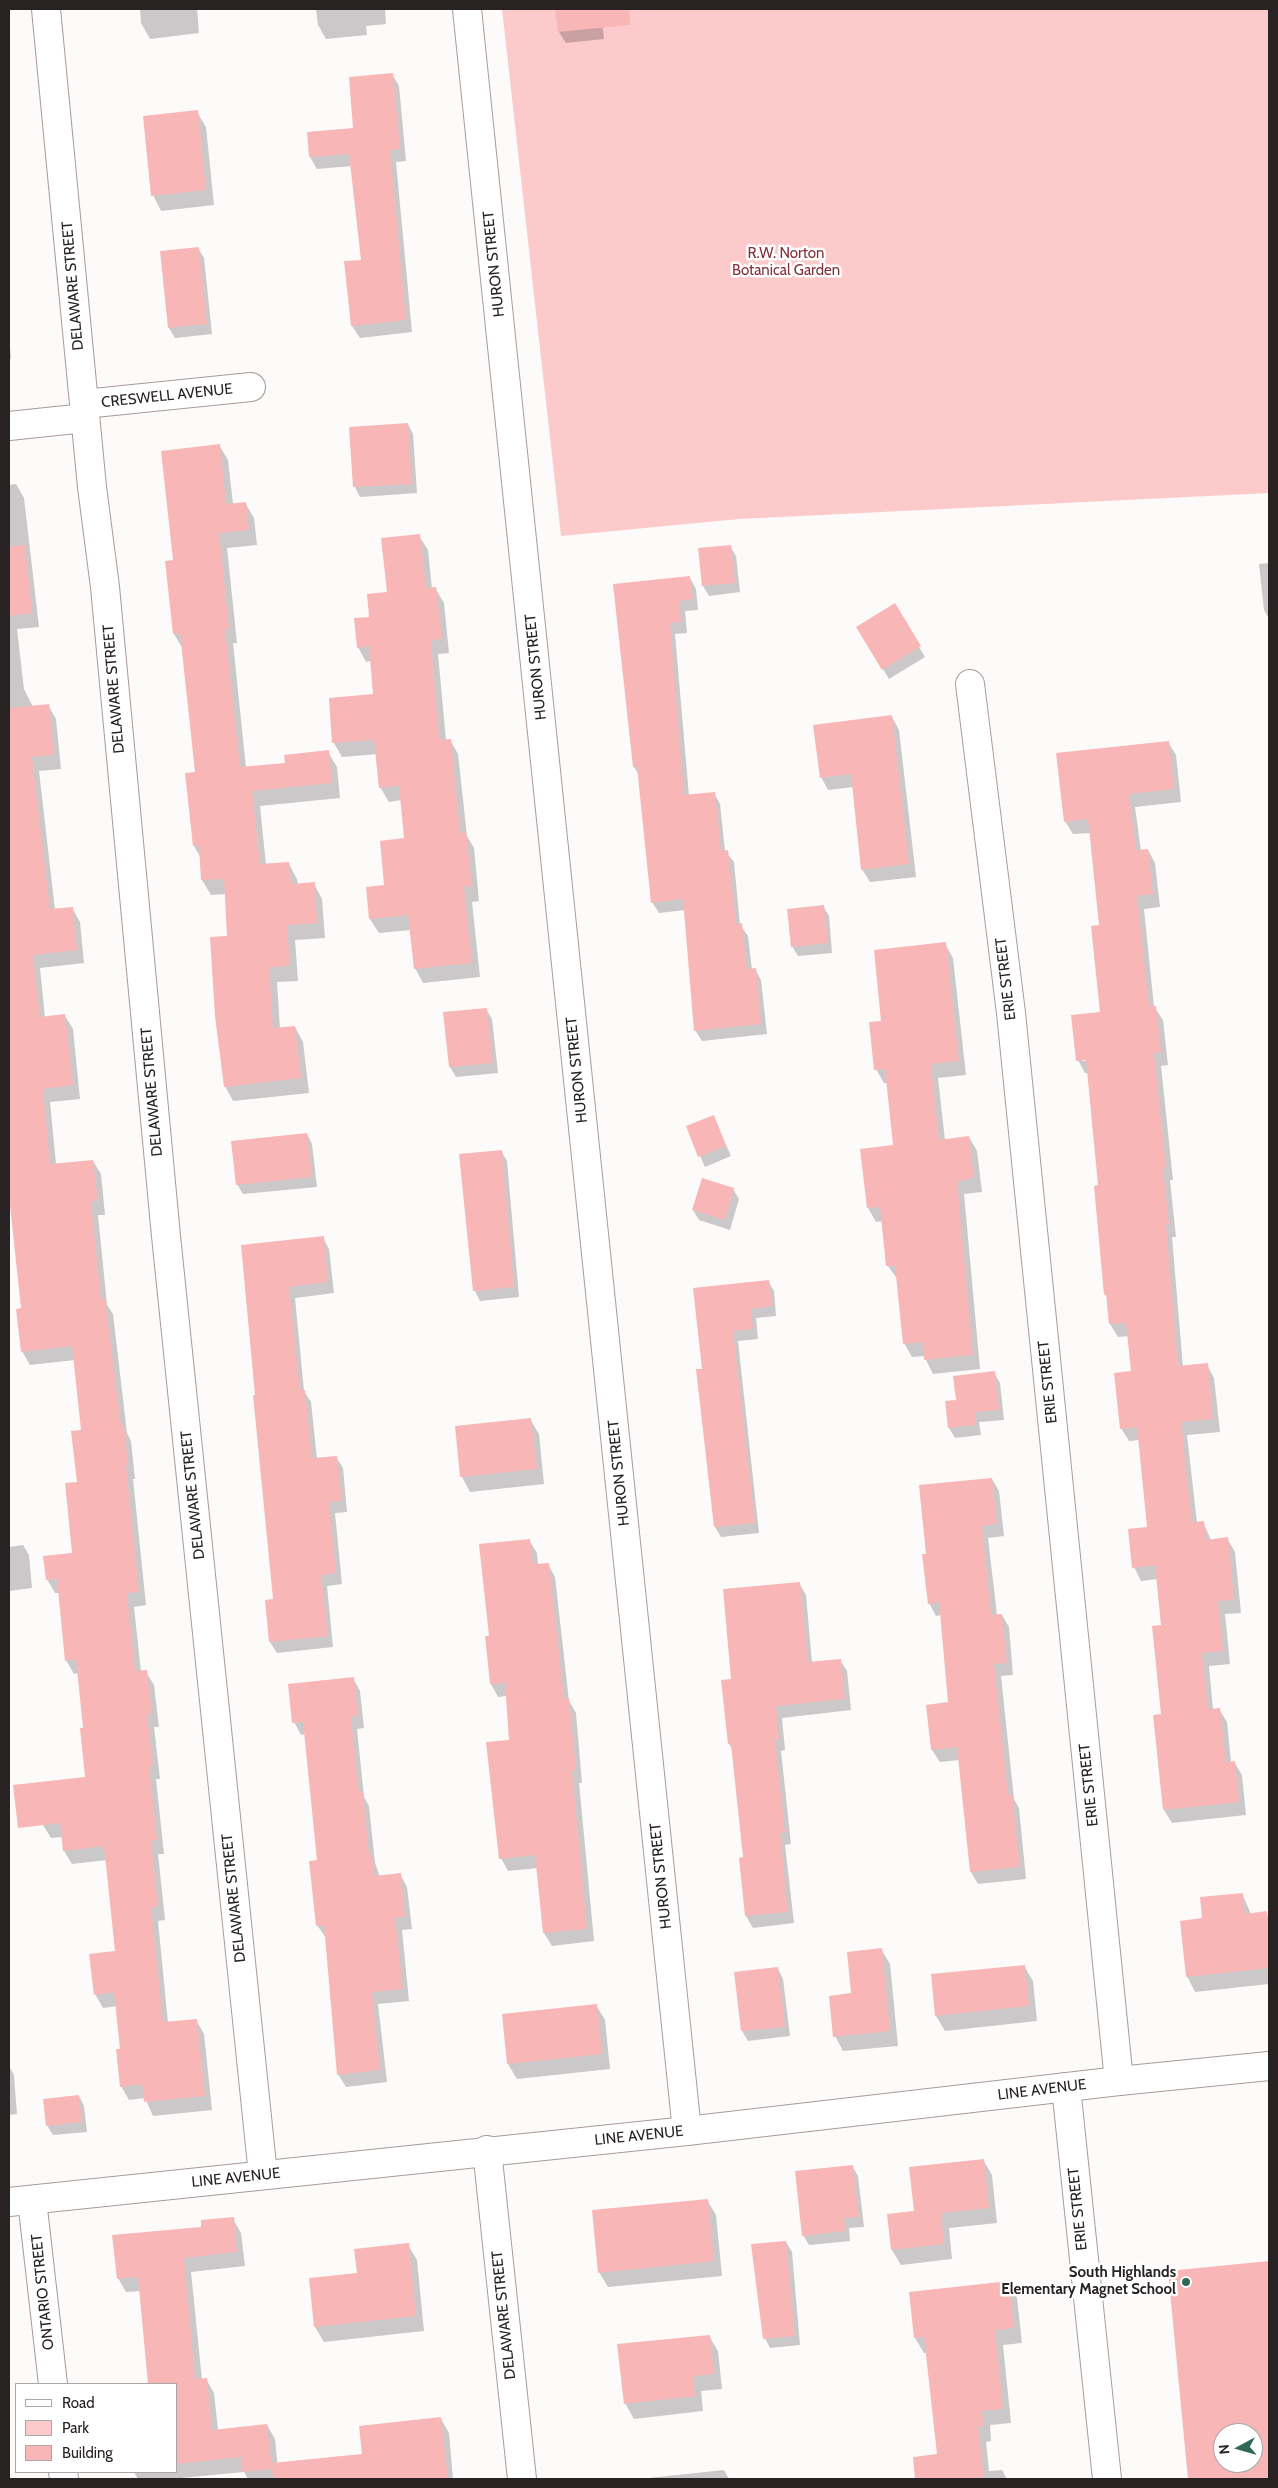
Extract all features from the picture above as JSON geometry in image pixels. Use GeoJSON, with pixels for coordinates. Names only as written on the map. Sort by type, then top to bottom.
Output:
{"type":"FeatureCollection","features":[{"type":"Feature","properties":{"kind":"street","name":"DELAWARE STREET"},"geometry":{"type":"LineString","coordinates":[[46,9],[85,411],[106,597],[167,1246],[263,2175]]}},
{"type":"Feature","properties":{"kind":"street","name":"HURON STREET"},"geometry":{"type":"LineString","coordinates":[[467,9],[687,2131]]}},
{"type":"Feature","properties":{"kind":"street","name":"CRESWELL AVENUE"},"geometry":{"type":"LineString","coordinates":[[9,426],[85,411],[251,387]]}},
{"type":"Feature","properties":{"kind":"street","name":"ERIE STREET"},"geometry":{"type":"LineString","coordinates":[[970,684],[1010,1013],[1119,2081]]}},
{"type":"Feature","properties":{"kind":"street","name":"LINE AVENUE"},"geometry":{"type":"LineString","coordinates":[[21,2201],[487,2150],[687,2131],[1119,2081],[1269,2066]]}},
{"type":"Feature","properties":{"kind":"street","name":"ERIE STREET"},"geometry":{"type":"LineString","coordinates":[[1066,2087],[1107,2479]]}},
{"type":"Feature","properties":{"kind":"street","name":"DELAWARE STREET"},"geometry":{"type":"LineString","coordinates":[[487,2150],[522,2479]]}},
{"type":"Feature","properties":{"kind":"street","name":"ONTARIO STREET"},"geometry":{"type":"LineString","coordinates":[[21,2201],[53,2383]]}},
{"type":"Feature","properties":{"kind":"green space","name":"R.W. Norton Botanical Garden"},"geometry":{"type":"Polygon","coordinates":[[[502,9],[1269,9],[1269,493],[739,519],[561,536],[502,9]]]}},
{"type":"Feature","properties":{"kind":"building"},"geometry":{"type":"Polygon","coordinates":[[[555,9],[629,9],[630,25],[558,32],[555,9]]]}},
{"type":"Feature","properties":{"kind":"building"},"geometry":{"type":"Polygon","coordinates":[[[393,73],[400,149],[390,150],[406,320],[351,326],[344,261],[361,260],[349,154],[309,157],[307,132],[353,128],[349,77],[393,73]]]}},
{"type":"Feature","properties":{"kind":"building"},"geometry":{"type":"Polygon","coordinates":[[[198,110],[206,190],[151,196],[143,116],[198,110]]]}},
{"type":"Feature","properties":{"kind":"building"},"geometry":{"type":"Polygon","coordinates":[[[199,247],[207,324],[168,328],[160,251],[199,247]]]}},
{"type":"Feature","properties":{"kind":"building"},"geometry":{"type":"Polygon","coordinates":[[[408,423],[412,484],[353,487],[349,427],[408,423]]]}},
{"type":"Feature","properties":{"kind":"building"},"geometry":{"type":"Polygon","coordinates":[[[220,444],[226,504],[246,502],[249,530],[219,533],[229,628],[225,629],[240,767],[285,763],[284,755],[329,750],[332,783],[252,791],[260,864],[289,862],[291,884],[315,882],[317,923],[287,925],[290,966],[269,967],[273,1028],[295,1026],[301,1078],[224,1087],[215,1016],[210,937],[227,936],[224,879],[201,880],[199,846],[193,846],[185,773],[195,772],[180,633],[173,634],[165,561],[173,560],[161,451],[220,444]]]}},
{"type":"Feature","properties":{"kind":"building"},"geometry":{"type":"Polygon","coordinates":[[[420,534],[426,588],[436,587],[442,639],[431,640],[439,740],[451,739],[460,833],[466,832],[472,886],[464,887],[472,963],[414,969],[408,915],[369,919],[366,887],[384,885],[380,841],[404,838],[399,786],[379,788],[374,740],[332,743],[329,698],[373,694],[369,646],[357,648],[354,618],[369,617],[367,594],[387,592],[381,538],[420,534]]]}},
{"type":"Feature","properties":{"kind":"building"},"geometry":{"type":"Polygon","coordinates":[[[25,545],[32,613],[9,616],[9,546],[25,545]]]}},
{"type":"Feature","properties":{"kind":"building"},"geometry":{"type":"Polygon","coordinates":[[[731,545],[735,583],[702,586],[698,548],[731,545]]]}},
{"type":"Feature","properties":{"kind":"building"},"geometry":{"type":"Polygon","coordinates":[[[690,576],[693,599],[679,601],[681,622],[670,623],[684,795],[715,792],[721,851],[728,850],[736,924],[742,923],[747,969],[756,968],[761,1024],[694,1031],[683,899],[651,903],[637,767],[633,767],[613,584],[690,576]]]}},
{"type":"Feature","properties":{"kind":"building"},"geometry":{"type":"Polygon","coordinates":[[[895,603],[921,646],[882,670],[856,627],[895,603]]]}},
{"type":"Feature","properties":{"kind":"building"},"geometry":{"type":"Polygon","coordinates":[[[49,704],[54,755],[32,757],[50,909],[73,907],[77,950],[33,955],[40,1017],[65,1014],[73,1085],[43,1089],[50,1164],[93,1160],[98,1201],[91,1202],[101,1300],[105,1299],[121,1426],[124,1426],[128,1466],[126,1466],[139,1592],[127,1593],[135,1671],[147,1670],[152,1714],[147,1714],[153,1765],[149,1766],[157,1840],[151,1841],[158,1906],[151,1907],[163,2022],[197,2019],[205,2096],[144,2102],[142,2084],[120,2087],[116,2049],[120,2049],[114,1992],[94,1995],[89,1954],[115,1951],[104,1846],[63,1851],[60,1823],[18,1828],[13,1785],[85,1777],[80,1728],[83,1728],[76,1659],[65,1661],[57,1579],[46,1580],[43,1556],[72,1553],[65,1483],[77,1482],[71,1431],[81,1430],[72,1346],[21,1352],[16,1309],[21,1308],[9,1196],[9,708],[49,704]]]}},
{"type":"Feature","properties":{"kind":"building"},"geometry":{"type":"Polygon","coordinates":[[[892,715],[909,864],[861,870],[851,774],[820,778],[813,725],[892,715]]]}},
{"type":"Feature","properties":{"kind":"building"},"geometry":{"type":"Polygon","coordinates":[[[1169,741],[1174,789],[1129,794],[1136,850],[1148,849],[1153,894],[1137,896],[1149,1006],[1156,1006],[1161,1052],[1154,1053],[1166,1167],[1163,1168],[1169,1224],[1166,1224],[1178,1366],[1208,1363],[1213,1419],[1181,1422],[1192,1522],[1204,1521],[1206,1540],[1228,1537],[1234,1600],[1218,1601],[1223,1651],[1202,1653],[1208,1709],[1220,1708],[1226,1762],[1235,1761],[1239,1802],[1163,1810],[1153,1715],[1161,1714],[1152,1626],[1161,1625],[1155,1565],[1132,1568],[1128,1529],[1147,1527],[1137,1427],[1120,1429],[1114,1373],[1131,1371],[1126,1323],[1109,1324],[1106,1294],[1104,1295],[1094,1186],[1098,1185],[1086,1060],[1076,1061],[1071,1015],[1100,1012],[1091,926],[1099,925],[1088,819],[1064,822],[1056,753],[1169,741]]]}},
{"type":"Feature","properties":{"kind":"building"},"geometry":{"type":"Polygon","coordinates":[[[824,905],[828,943],[791,947],[787,909],[824,905]]]}},
{"type":"Feature","properties":{"kind":"building"},"geometry":{"type":"Polygon","coordinates":[[[946,942],[959,1061],[931,1064],[939,1140],[969,1136],[974,1178],[957,1181],[973,1355],[924,1360],[922,1342],[903,1344],[895,1266],[886,1266],[880,1207],[867,1208],[860,1149],[893,1145],[885,1069],[874,1070],[869,1022],[881,1021],[874,950],[946,942]]]}},
{"type":"Feature","properties":{"kind":"building"},"geometry":{"type":"Polygon","coordinates":[[[487,1008],[493,1063],[449,1067],[443,1012],[487,1008]]]}},
{"type":"Feature","properties":{"kind":"building"},"geometry":{"type":"Polygon","coordinates":[[[714,1115],[726,1146],[698,1157],[686,1126],[714,1115]]]}},
{"type":"Feature","properties":{"kind":"building"},"geometry":{"type":"Polygon","coordinates":[[[307,1133],[312,1177],[236,1185],[231,1141],[307,1133]]]}},
{"type":"Feature","properties":{"kind":"building"},"geometry":{"type":"Polygon","coordinates":[[[502,1150],[514,1287],[473,1291],[459,1154],[502,1150]]]}},
{"type":"Feature","properties":{"kind":"building"},"geometry":{"type":"Polygon","coordinates":[[[702,1178],[734,1188],[725,1220],[692,1210],[702,1178]]]}},
{"type":"Feature","properties":{"kind":"building"},"geometry":{"type":"Polygon","coordinates":[[[324,1236],[328,1282],[289,1287],[300,1390],[305,1390],[312,1458],[337,1456],[342,1501],[329,1502],[336,1573],[321,1575],[328,1636],[269,1642],[265,1600],[273,1599],[253,1395],[255,1395],[241,1245],[324,1236]]]}},
{"type":"Feature","properties":{"kind":"building"},"geometry":{"type":"Polygon","coordinates":[[[769,1280],[772,1306],[751,1309],[753,1329],[733,1331],[755,1523],[714,1527],[696,1369],[702,1369],[693,1288],[769,1280]]]}},
{"type":"Feature","properties":{"kind":"building"},"geometry":{"type":"Polygon","coordinates":[[[995,1371],[999,1410],[975,1412],[976,1425],[948,1428],[945,1401],[956,1400],[953,1376],[995,1371]]]}},
{"type":"Feature","properties":{"kind":"building"},"geometry":{"type":"Polygon","coordinates":[[[531,1418],[537,1469],[460,1477],[455,1426],[531,1418]]]}},
{"type":"Feature","properties":{"kind":"building"},"geometry":{"type":"Polygon","coordinates":[[[992,1478],[997,1524],[982,1526],[991,1615],[1002,1614],[1007,1663],[994,1664],[1008,1794],[1012,1794],[1020,1867],[970,1872],[957,1747],[931,1750],[926,1705],[948,1702],[939,1602],[928,1604],[922,1554],[926,1554],[919,1485],[992,1478]]]}},
{"type":"Feature","properties":{"kind":"building"},"geometry":{"type":"Polygon","coordinates":[[[530,1539],[533,1564],[549,1563],[564,1699],[569,1698],[576,1770],[572,1771],[587,1929],[543,1933],[535,1855],[499,1859],[486,1742],[509,1740],[505,1683],[490,1684],[485,1636],[489,1636],[479,1544],[530,1539]]]}},
{"type":"Feature","properties":{"kind":"building"},"geometry":{"type":"Polygon","coordinates":[[[800,1582],[808,1662],[841,1659],[845,1699],[776,1706],[779,1739],[775,1739],[785,1833],[780,1833],[788,1912],[745,1916],[739,1858],[743,1857],[731,1744],[728,1744],[721,1680],[731,1679],[723,1589],[800,1582]]]}},
{"type":"Feature","properties":{"kind":"building"},"geometry":{"type":"Polygon","coordinates":[[[354,1677],[358,1716],[351,1717],[359,1793],[363,1792],[369,1855],[372,1855],[374,1876],[401,1873],[405,1916],[395,1918],[403,1989],[372,1992],[380,2070],[337,2075],[324,1925],[316,1926],[309,1861],[317,1860],[303,1722],[292,1723],[288,1684],[354,1677]]]}},
{"type":"Feature","properties":{"kind":"building"},"geometry":{"type":"Polygon","coordinates":[[[1243,1893],[1245,1914],[1267,1911],[1269,1968],[1186,1977],[1180,1921],[1202,1918],[1200,1897],[1243,1893]]]}},
{"type":"Feature","properties":{"kind":"building"},"geometry":{"type":"Polygon","coordinates":[[[882,1948],[890,2031],[833,2037],[829,1996],[851,1993],[847,1952],[882,1948]]]}},
{"type":"Feature","properties":{"kind":"building"},"geometry":{"type":"Polygon","coordinates":[[[1025,1965],[1029,2006],[935,2016],[931,1974],[1025,1965]]]}},
{"type":"Feature","properties":{"kind":"building"},"geometry":{"type":"Polygon","coordinates":[[[778,1967],[785,2027],[741,2031],[734,1972],[778,1967]]]}},
{"type":"Feature","properties":{"kind":"building"},"geometry":{"type":"Polygon","coordinates":[[[597,2004],[602,2054],[507,2064],[502,2014],[597,2004]]]}},
{"type":"Feature","properties":{"kind":"building"},"geometry":{"type":"Polygon","coordinates":[[[79,2095],[82,2122],[46,2126],[43,2099],[79,2095]]]}},
{"type":"Feature","properties":{"kind":"building"},"geometry":{"type":"Polygon","coordinates":[[[984,2159],[989,2208],[941,2213],[944,2244],[891,2250],[887,2214],[914,2211],[909,2167],[984,2159]]]}},
{"type":"Feature","properties":{"kind":"building"},"geometry":{"type":"Polygon","coordinates":[[[853,2165],[859,2217],[844,2218],[845,2231],[802,2236],[795,2171],[853,2165]]]}},
{"type":"Feature","properties":{"kind":"building"},"geometry":{"type":"Polygon","coordinates":[[[708,2199],[714,2261],[598,2273],[592,2210],[708,2199]]]}},
{"type":"Feature","properties":{"kind":"building"},"geometry":{"type":"Polygon","coordinates":[[[234,2217],[237,2252],[184,2258],[195,2379],[207,2378],[212,2430],[267,2424],[272,2469],[242,2472],[241,2457],[178,2464],[178,2383],[148,2383],[138,2277],[117,2279],[112,2235],[201,2227],[201,2220],[234,2217]]]}},
{"type":"Feature","properties":{"kind":"building"},"geometry":{"type":"Polygon","coordinates":[[[786,2241],[795,2336],[763,2339],[751,2244],[786,2241]]]}},
{"type":"Feature","properties":{"kind":"building"},"geometry":{"type":"Polygon","coordinates":[[[409,2243],[416,2316],[314,2327],[309,2278],[357,2273],[354,2249],[409,2243]]]}},
{"type":"Feature","properties":{"kind":"building"},"geometry":{"type":"Polygon","coordinates":[[[1269,2261],[1269,2479],[1188,2479],[1168,2271],[1269,2261]]]}},
{"type":"Feature","properties":{"kind":"building"},"geometry":{"type":"Polygon","coordinates":[[[1009,2281],[1014,2328],[995,2330],[1003,2409],[982,2411],[984,2426],[978,2427],[984,2479],[915,2479],[913,2457],[937,2454],[924,2337],[914,2338],[909,2292],[1009,2281]]]}},
{"type":"Feature","properties":{"kind":"building"},"geometry":{"type":"Polygon","coordinates":[[[710,2335],[714,2374],[693,2376],[695,2396],[624,2404],[617,2344],[710,2335]]]}},
{"type":"Feature","properties":{"kind":"building"},"geometry":{"type":"Polygon","coordinates":[[[441,2417],[448,2479],[273,2479],[272,2463],[362,2454],[359,2426],[441,2417]]]}},
{"type":"Feature","properties":{"kind":"place","name":"South Highlands Elementary Magnet School"},"geometry":{"type":"Point","coordinates":[1186,2282]}}]}
